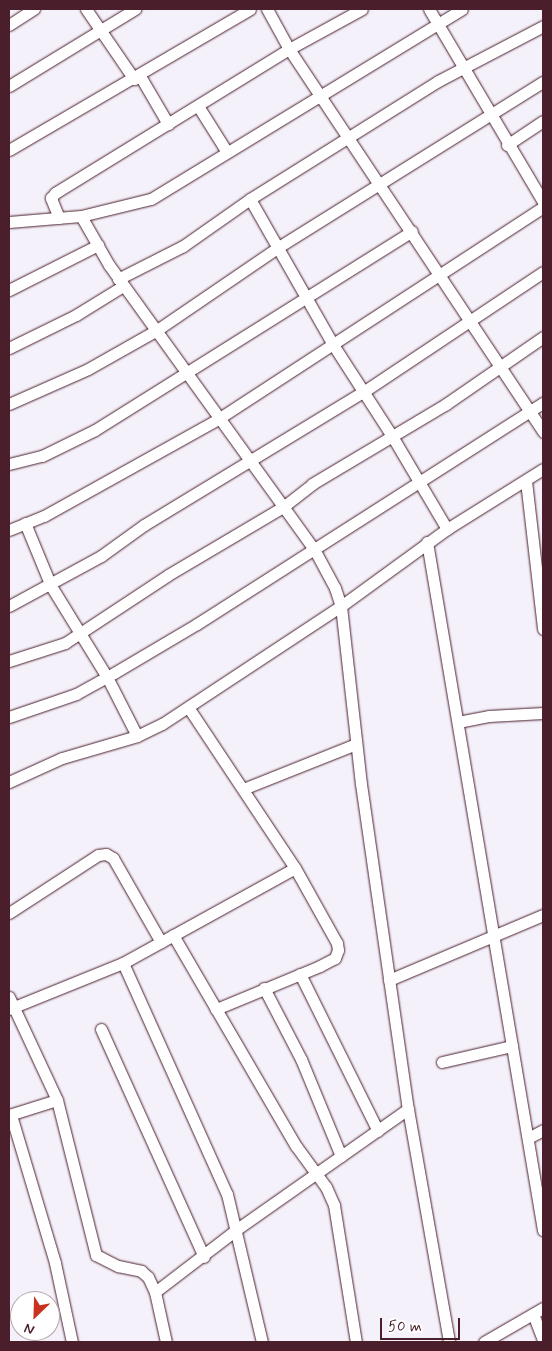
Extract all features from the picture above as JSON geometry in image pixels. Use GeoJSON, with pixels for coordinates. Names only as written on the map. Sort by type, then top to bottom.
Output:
{"type":"FeatureCollection","features":[{"type":"Feature","properties":{"kind":"street"},"geometry":{"type":"LineString","coordinates":[[9,24],[34,9]]}},
{"type":"Feature","properties":{"kind":"street"},"geometry":{"type":"LineString","coordinates":[[86,9],[168,124]]}},
{"type":"Feature","properties":{"kind":"street"},"geometry":{"type":"LineString","coordinates":[[9,86],[134,9]]}},
{"type":"Feature","properties":{"kind":"street"},"geometry":{"type":"LineString","coordinates":[[9,150],[137,78],[250,9]]}},
{"type":"Feature","properties":{"kind":"street"},"geometry":{"type":"LineString","coordinates":[[267,9],[289,49],[501,365],[543,432]]}},
{"type":"Feature","properties":{"kind":"street"},"geometry":{"type":"LineString","coordinates":[[59,218],[52,195],[289,49],[362,9]]}},
{"type":"Feature","properties":{"kind":"street"},"geometry":{"type":"LineString","coordinates":[[429,9],[489,115],[543,202]]}},
{"type":"Feature","properties":{"kind":"street"},"geometry":{"type":"LineString","coordinates":[[9,222],[81,216],[150,199],[319,93],[437,26],[462,9]]}},
{"type":"Feature","properties":{"kind":"street"},"geometry":{"type":"LineString","coordinates":[[9,348],[76,315],[121,282],[183,246],[250,199],[438,81],[463,70],[543,26]]}},
{"type":"Feature","properties":{"kind":"street"},"geometry":{"type":"LineString","coordinates":[[9,404],[88,369],[157,330],[278,248],[543,82]]}},
{"type":"Feature","properties":{"kind":"street"},"geometry":{"type":"LineString","coordinates":[[198,106],[227,152]]}},
{"type":"Feature","properties":{"kind":"street"},"geometry":{"type":"LineString","coordinates":[[508,145],[543,121]]}},
{"type":"Feature","properties":{"kind":"street"},"geometry":{"type":"LineString","coordinates":[[250,199],[332,343],[392,436],[447,529]]}},
{"type":"Feature","properties":{"kind":"street"},"geometry":{"type":"LineString","coordinates":[[9,530],[218,420],[332,343],[543,207]]}},
{"type":"Feature","properties":{"kind":"street"},"geometry":{"type":"LineString","coordinates":[[81,216],[121,282],[188,374],[218,420],[314,549],[331,577],[341,606],[356,744],[389,980],[408,1109],[449,1342]]}},
{"type":"Feature","properties":{"kind":"street"},"geometry":{"type":"LineString","coordinates":[[9,464],[42,456],[95,430],[188,374],[305,296],[412,231]]}},
{"type":"Feature","properties":{"kind":"street"},"geometry":{"type":"LineString","coordinates":[[9,290],[98,245]]}},
{"type":"Feature","properties":{"kind":"street"},"geometry":{"type":"LineString","coordinates":[[9,606],[50,586],[363,392],[543,272]]}},
{"type":"Feature","properties":{"kind":"street"},"geometry":{"type":"LineString","coordinates":[[9,661],[65,642],[283,507],[312,484],[446,404],[543,337]]}},
{"type":"Feature","properties":{"kind":"street"},"geometry":{"type":"LineString","coordinates":[[9,717],[76,694],[107,677],[314,549],[543,403]]}},
{"type":"Feature","properties":{"kind":"street"},"geometry":{"type":"LineString","coordinates":[[9,782],[62,758],[138,736],[188,707],[341,606],[427,542],[543,469]]}},
{"type":"Feature","properties":{"kind":"street"},"geometry":{"type":"LineString","coordinates":[[526,480],[543,629]]}},
{"type":"Feature","properties":{"kind":"street"},"geometry":{"type":"LineString","coordinates":[[25,523],[50,586],[107,677],[138,736]]}},
{"type":"Feature","properties":{"kind":"street"},"geometry":{"type":"LineString","coordinates":[[427,542],[493,938],[542,1213],[543,1230]]}},
{"type":"Feature","properties":{"kind":"street"},"geometry":{"type":"LineString","coordinates":[[188,707],[295,868],[338,943],[335,958],[216,1009]]}},
{"type":"Feature","properties":{"kind":"street"},"geometry":{"type":"LineString","coordinates":[[458,722],[489,716],[543,713]]}},
{"type":"Feature","properties":{"kind":"street"},"geometry":{"type":"LineString","coordinates":[[243,789],[356,744]]}},
{"type":"Feature","properties":{"kind":"street"},"geometry":{"type":"LineString","coordinates":[[9,913],[98,855],[106,854],[113,858],[161,942]]}},
{"type":"Feature","properties":{"kind":"street"},"geometry":{"type":"LineString","coordinates":[[166,1342],[155,1292],[148,1276],[141,1271],[118,1266],[96,1255],[58,1100],[11,1004],[124,963],[295,868]]}},
{"type":"Feature","properties":{"kind":"street"},"geometry":{"type":"LineString","coordinates":[[389,980],[493,938],[543,915]]}},
{"type":"Feature","properties":{"kind":"street"},"geometry":{"type":"LineString","coordinates":[[173,935],[291,1138],[316,1173],[334,1205],[356,1342]]}},
{"type":"Feature","properties":{"kind":"street"},"geometry":{"type":"LineString","coordinates":[[124,963],[227,1194],[262,1342]]}},
{"type":"Feature","properties":{"kind":"street"},"geometry":{"type":"LineString","coordinates":[[300,974],[378,1131]]}},
{"type":"Feature","properties":{"kind":"street"},"geometry":{"type":"LineString","coordinates":[[264,988],[301,1059],[341,1156]]}},
{"type":"Feature","properties":{"kind":"street"},"geometry":{"type":"LineString","coordinates":[[101,1030],[204,1257]]}},
{"type":"Feature","properties":{"kind":"street"},"geometry":{"type":"LineString","coordinates":[[442,1062],[512,1046]]}},
{"type":"Feature","properties":{"kind":"street"},"geometry":{"type":"LineString","coordinates":[[58,1100],[10,1115],[55,1263],[72,1342]]}},
{"type":"Feature","properties":{"kind":"street"},"geometry":{"type":"LineString","coordinates":[[155,1292],[204,1257],[237,1230],[408,1109]]}},
{"type":"Feature","properties":{"kind":"street"},"geometry":{"type":"LineString","coordinates":[[528,1138],[543,1130]]}},
{"type":"Feature","properties":{"kind":"street"},"geometry":{"type":"LineString","coordinates":[[484,1342],[538,1311],[543,1340]]}}]}
